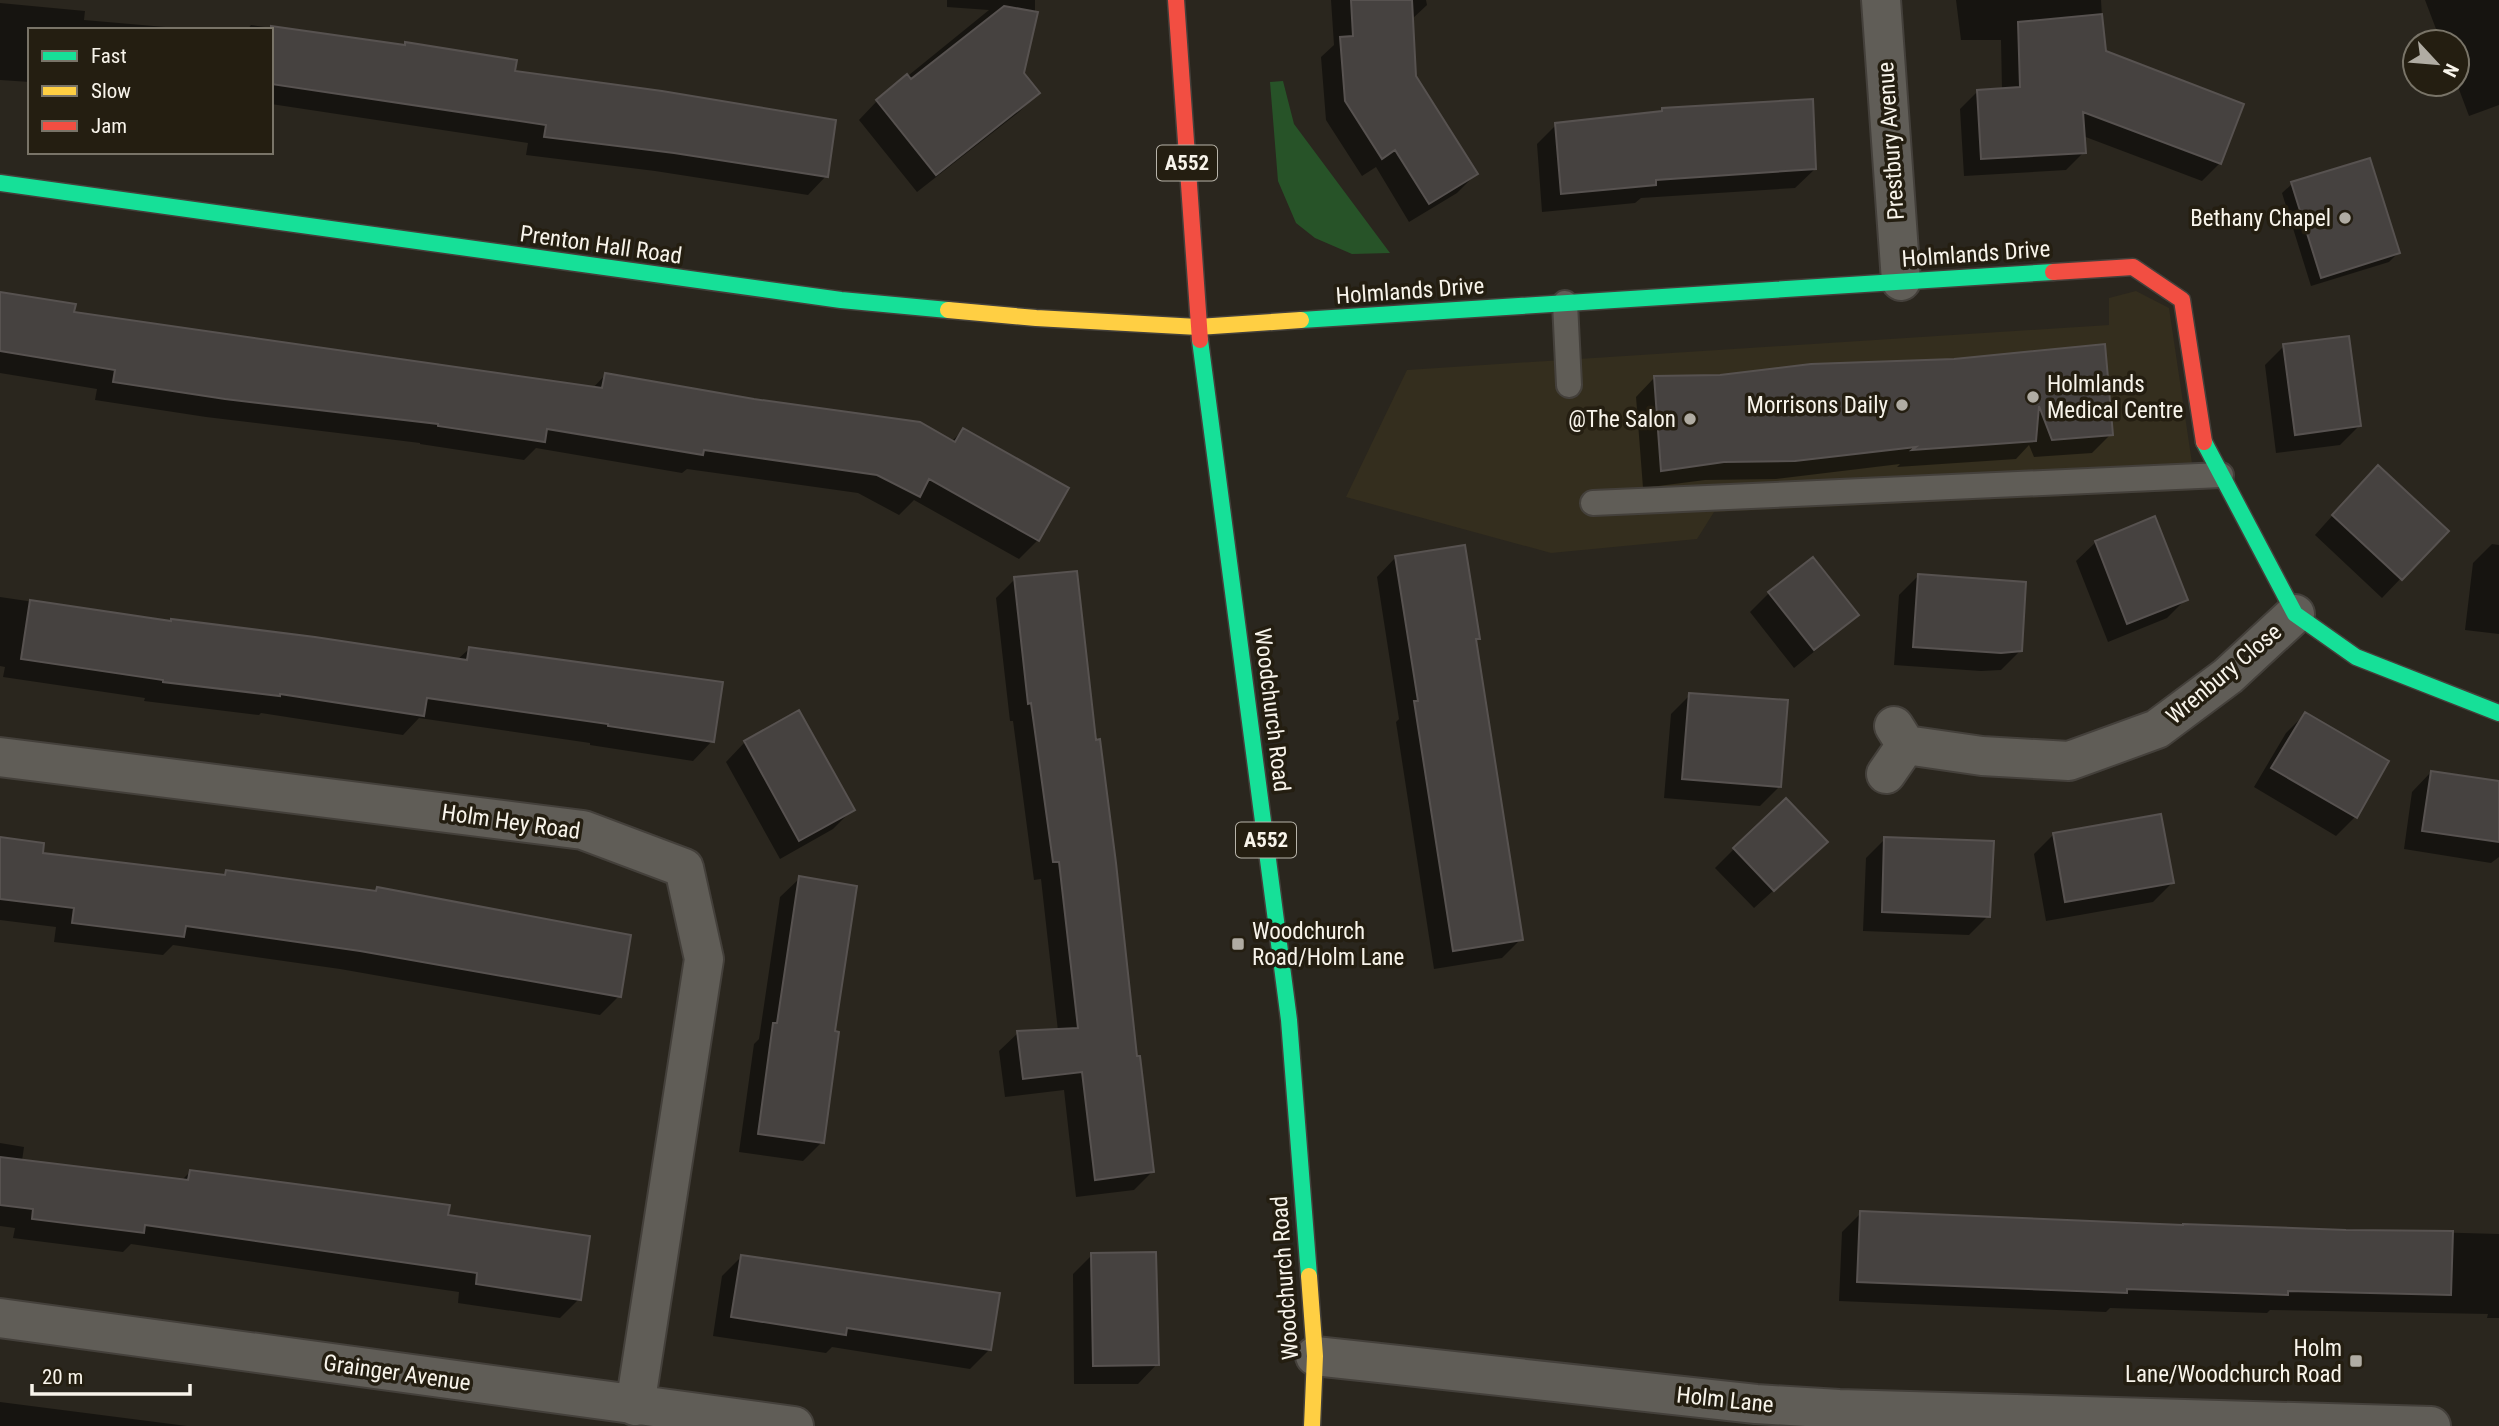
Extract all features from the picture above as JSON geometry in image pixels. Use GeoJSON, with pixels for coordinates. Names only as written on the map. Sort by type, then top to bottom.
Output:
{"type":"FeatureCollection","features":[{"type":"Feature","properties":{"kind":"main road","name":"Woodchurch Road"},"geometry":{"type":"LineString","coordinates":[[1176,0],[1198,327],[1289,1020],[1315,1356],[1312,1426]]}},
{"type":"Feature","properties":{"kind":"main road","name":"Prenton Hall Road"},"geometry":{"type":"LineString","coordinates":[[0,183],[841,300],[1036,318],[1198,327]]}},
{"type":"Feature","properties":{"kind":"main road","name":"Holmlands Drive"},"geometry":{"type":"LineString","coordinates":[[1198,327],[2133,267],[2182,300],[2205,446],[2295,614],[2356,657],[2499,713]]}},
{"type":"Feature","properties":{"kind":"street","name":"Prestbury Avenue"},"geometry":{"type":"LineString","coordinates":[[1881,0],[1901,281]]}},
{"type":"Feature","properties":{"kind":"street","name":"Wrenbury Close"},"geometry":{"type":"LineString","coordinates":[[1896,749],[2069,761],[2157,729],[2228,676],[2295,614]]}},
{"type":"Feature","properties":{"kind":"street","name":"Holm Hey Road"},"geometry":{"type":"LineString","coordinates":[[0,757],[583,830],[684,868],[704,959],[635,1406]]}},
{"type":"Feature","properties":{"kind":"street","name":"Grainger Avenue"},"geometry":{"type":"LineString","coordinates":[[0,1318],[794,1426]]}},
{"type":"Feature","properties":{"kind":"street","name":"Holm Lane"},"geometry":{"type":"LineString","coordinates":[[1315,1356],[1756,1404],[1839,1418],[2431,1426]]}},
{"type":"Feature","properties":{"kind":"lane"},"geometry":{"type":"LineString","coordinates":[[1565,303],[1569,385]]}},
{"type":"Feature","properties":{"kind":"lane"},"geometry":{"type":"LineString","coordinates":[[1593,503],[2221,475]]}},
{"type":"Feature","properties":{"kind":"shaded area"},"geometry":{"type":"Polygon","coordinates":[[[2136,291],[2169,308],[2196,490],[1714,512],[1697,539],[1551,553],[1346,497],[1407,370],[2109,325],[2109,298],[2136,291]]]}},
{"type":"Feature","properties":{"kind":"green space"},"geometry":{"type":"Polygon","coordinates":[[[1283,81],[1294,124],[1390,253],[1352,254],[1315,238],[1296,223],[1278,181],[1270,82],[1283,81]]]}},
{"type":"Feature","properties":{"kind":"building"},"geometry":{"type":"Polygon","coordinates":[[[1351,0],[1412,0],[1416,76],[1478,174],[1429,204],[1395,150],[1382,159],[1345,101],[1340,37],[1353,36],[1351,0]]]}},
{"type":"Feature","properties":{"kind":"building"},"geometry":{"type":"Polygon","coordinates":[[[1004,6],[1038,12],[1024,73],[1040,93],[936,175],[876,100],[907,74],[911,79],[1004,6]]]}},
{"type":"Feature","properties":{"kind":"building"},"geometry":{"type":"Polygon","coordinates":[[[2102,14],[2106,51],[2244,104],[2221,164],[2083,112],[2086,153],[1981,159],[1977,90],[2020,87],[2018,22],[2102,14]]]}},
{"type":"Feature","properties":{"kind":"building"},"geometry":{"type":"Polygon","coordinates":[[[271,28],[405,45],[405,42],[517,60],[515,71],[662,91],[836,120],[828,177],[674,153],[544,137],[546,125],[273,84],[271,28]]]}},
{"type":"Feature","properties":{"kind":"building"},"geometry":{"type":"Polygon","coordinates":[[[1813,99],[1816,169],[1656,180],[1656,185],[1561,194],[1555,123],[1662,111],[1662,108],[1813,99]]]}},
{"type":"Feature","properties":{"kind":"building","name":"Bethany Chapel"},"geometry":{"type":"Polygon","coordinates":[[[2370,158],[2400,253],[2321,278],[2291,182],[2370,158]]]}},
{"type":"Feature","properties":{"kind":"building"},"geometry":{"type":"Polygon","coordinates":[[[0,292],[76,304],[74,312],[602,388],[605,373],[754,399],[920,422],[955,442],[963,428],[1069,488],[1039,541],[929,479],[920,497],[877,475],[704,450],[703,455],[547,429],[545,442],[438,424],[225,399],[113,382],[115,370],[0,351],[0,292]]]}},
{"type":"Feature","properties":{"kind":"building"},"geometry":{"type":"Polygon","coordinates":[[[2349,336],[2361,426],[2295,435],[2283,344],[2349,336]]]}},
{"type":"Feature","properties":{"kind":"building"},"geometry":{"type":"Polygon","coordinates":[[[2105,344],[2113,435],[2052,440],[2039,406],[2036,441],[1912,450],[1916,447],[1795,461],[1724,462],[1661,471],[1654,376],[1720,375],[1811,364],[1954,359],[2105,344]]]}},
{"type":"Feature","properties":{"kind":"building"},"geometry":{"type":"Polygon","coordinates":[[[2378,465],[2449,531],[2402,580],[2332,515],[2378,465]]]}},
{"type":"Feature","properties":{"kind":"building"},"geometry":{"type":"Polygon","coordinates":[[[2155,516],[2188,600],[2127,624],[2095,541],[2155,516]]]}},
{"type":"Feature","properties":{"kind":"building"},"geometry":{"type":"Polygon","coordinates":[[[1465,545],[1480,639],[1476,639],[1523,940],[1453,951],[1414,701],[1418,701],[1395,556],[1465,545]]]}},
{"type":"Feature","properties":{"kind":"building"},"geometry":{"type":"Polygon","coordinates":[[[1813,557],[1859,615],[1814,650],[1768,592],[1813,557]]]}},
{"type":"Feature","properties":{"kind":"building"},"geometry":{"type":"Polygon","coordinates":[[[1077,571],[1096,740],[1100,739],[1137,1056],[1140,1056],[1154,1172],[1095,1180],[1082,1072],[1023,1079],[1017,1031],[1078,1028],[1059,862],[1053,862],[1031,703],[1028,704],[1014,577],[1077,571]]]}},
{"type":"Feature","properties":{"kind":"building"},"geometry":{"type":"Polygon","coordinates":[[[1918,574],[2026,582],[2022,651],[2001,653],[1913,647],[1918,574]]]}},
{"type":"Feature","properties":{"kind":"building"},"geometry":{"type":"Polygon","coordinates":[[[30,600],[171,621],[315,637],[467,660],[469,647],[723,682],[714,742],[427,698],[424,716],[280,694],[163,682],[21,659],[30,600]]]}},
{"type":"Feature","properties":{"kind":"building"},"geometry":{"type":"Polygon","coordinates":[[[1689,693],[1788,700],[1781,787],[1682,779],[1689,693]]]}},
{"type":"Feature","properties":{"kind":"building"},"geometry":{"type":"Polygon","coordinates":[[[799,710],[855,810],[799,841],[744,741],[799,710]]]}},
{"type":"Feature","properties":{"kind":"building"},"geometry":{"type":"Polygon","coordinates":[[[2305,712],[2389,761],[2357,818],[2271,768],[2305,712]]]}},
{"type":"Feature","properties":{"kind":"building"},"geometry":{"type":"Polygon","coordinates":[[[2431,771],[2499,781],[2499,842],[2422,831],[2431,771]]]}},
{"type":"Feature","properties":{"kind":"building"},"geometry":{"type":"Polygon","coordinates":[[[1786,798],[1828,842],[1774,891],[1733,848],[1786,798]]]}},
{"type":"Feature","properties":{"kind":"building"},"geometry":{"type":"Polygon","coordinates":[[[2161,814],[2174,883],[2065,902],[2053,833],[2161,814]]]}},
{"type":"Feature","properties":{"kind":"building"},"geometry":{"type":"Polygon","coordinates":[[[0,837],[44,843],[43,853],[225,875],[226,870],[376,891],[377,887],[631,935],[621,997],[360,951],[186,926],[184,937],[72,923],[74,908],[0,899],[0,837]]]}},
{"type":"Feature","properties":{"kind":"building"},"geometry":{"type":"Polygon","coordinates":[[[1884,837],[1994,841],[1990,917],[1882,912],[1884,837]]]}},
{"type":"Feature","properties":{"kind":"building"},"geometry":{"type":"Polygon","coordinates":[[[799,876],[857,886],[835,1031],[839,1032],[824,1143],[758,1134],[773,1023],[777,1023],[799,876]]]}},
{"type":"Feature","properties":{"kind":"building"},"geometry":{"type":"Polygon","coordinates":[[[0,1157],[188,1180],[190,1170],[333,1189],[450,1205],[448,1215],[590,1236],[581,1300],[476,1284],[477,1273],[145,1225],[144,1233],[32,1219],[33,1209],[0,1205],[0,1157]]]}},
{"type":"Feature","properties":{"kind":"building"},"geometry":{"type":"Polygon","coordinates":[[[1860,1211],[2183,1225],[2453,1231],[2451,1295],[2288,1291],[2288,1295],[2127,1289],[2127,1293],[1857,1282],[1860,1211]]]}},
{"type":"Feature","properties":{"kind":"building"},"geometry":{"type":"Polygon","coordinates":[[[1156,1252],[1159,1365],[1093,1366],[1091,1253],[1156,1252]]]}},
{"type":"Feature","properties":{"kind":"building"},"geometry":{"type":"Polygon","coordinates":[[[741,1255],[1000,1293],[991,1350],[847,1328],[846,1335],[731,1317],[741,1255]]]}},
{"type":"Feature","properties":{"kind":"traffic: fast"},"geometry":{"type":"LineString","coordinates":[[0,183],[841,300],[948,310]]}},
{"type":"Feature","properties":{"kind":"traffic: fast"},"geometry":{"type":"LineString","coordinates":[[1301,320],[2053,272]]}},
{"type":"Feature","properties":{"kind":"traffic: fast"},"geometry":{"type":"LineString","coordinates":[[1200,340],[1289,1020],[1309,1276]]}},
{"type":"Feature","properties":{"kind":"traffic: fast"},"geometry":{"type":"LineString","coordinates":[[2204,442],[2295,614],[2356,657],[2499,713]]}},
{"type":"Feature","properties":{"kind":"traffic: slow"},"geometry":{"type":"LineString","coordinates":[[948,310],[1198,327],[1301,320]]}},
{"type":"Feature","properties":{"kind":"traffic: slow"},"geometry":{"type":"LineString","coordinates":[[1309,1276],[1315,1356],[1312,1426]]}},
{"type":"Feature","properties":{"kind":"traffic: jam"},"geometry":{"type":"LineString","coordinates":[[1176,0],[1200,340]]}},
{"type":"Feature","properties":{"kind":"traffic: jam"},"geometry":{"type":"LineString","coordinates":[[2053,272],[2133,267],[2182,300],[2204,442]]}},
{"type":"Feature","properties":{"kind":"place","name":"Bethany Chapel"},"geometry":{"type":"Point","coordinates":[2345,218]}},
{"type":"Feature","properties":{"kind":"place","name":"Holmlands Medical Centre"},"geometry":{"type":"Point","coordinates":[2033,397]}},
{"type":"Feature","properties":{"kind":"place","name":"Morrisons Daily"},"geometry":{"type":"Point","coordinates":[1902,405]}},
{"type":"Feature","properties":{"kind":"place","name":"@The Salon"},"geometry":{"type":"Point","coordinates":[1690,419]}},
{"type":"Feature","properties":{"kind":"place","name":"Woodchurch Road/Holm Lane"},"geometry":{"type":"Point","coordinates":[1238,944]}},
{"type":"Feature","properties":{"kind":"place","name":"Holm Lane/Woodchurch Road"},"geometry":{"type":"Point","coordinates":[2356,1361]}}]}
